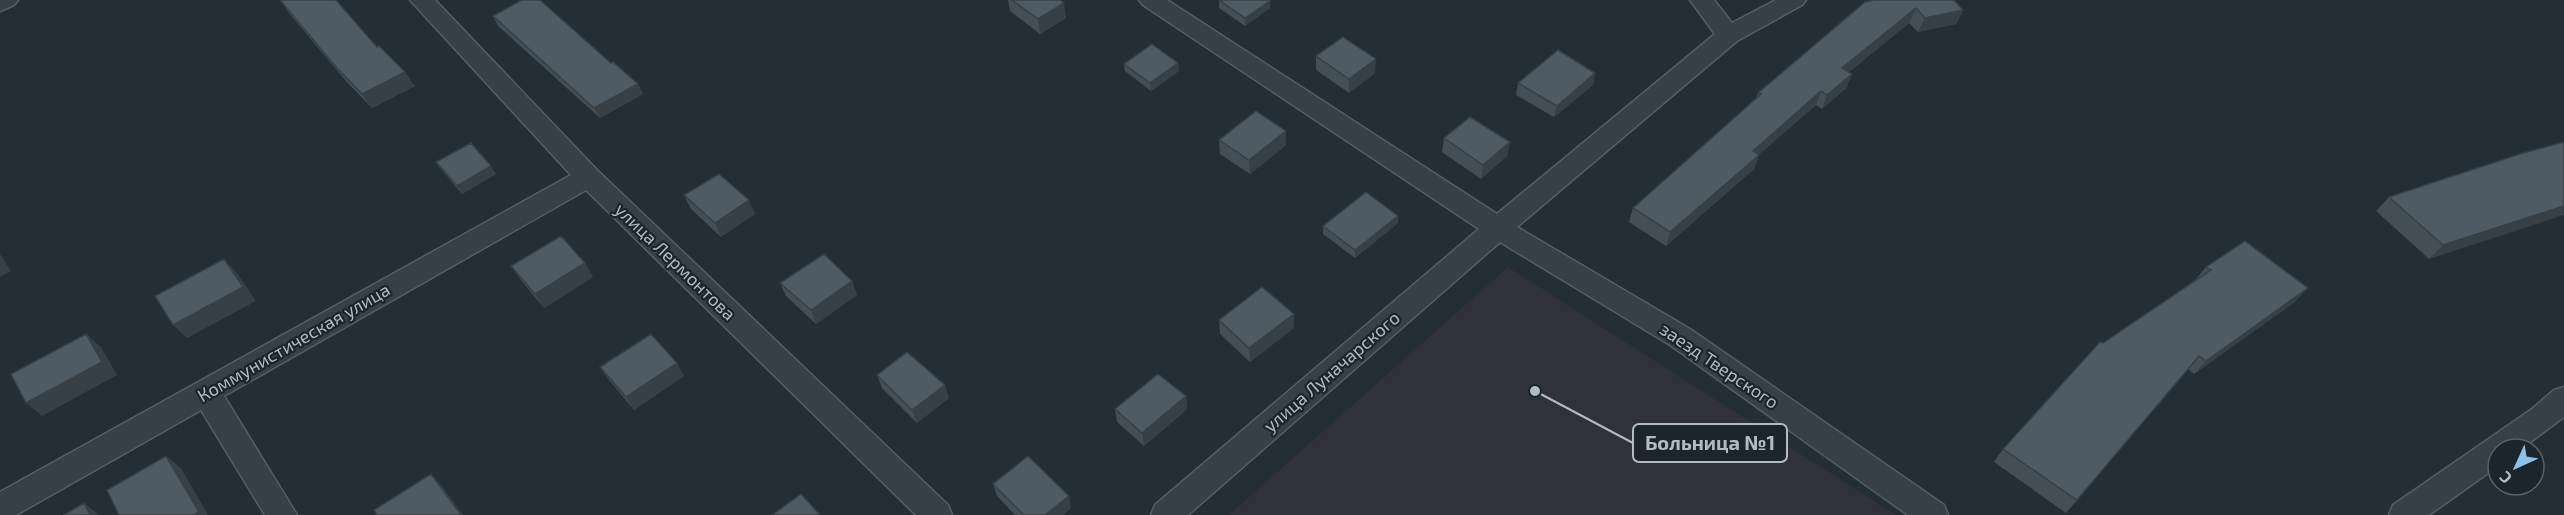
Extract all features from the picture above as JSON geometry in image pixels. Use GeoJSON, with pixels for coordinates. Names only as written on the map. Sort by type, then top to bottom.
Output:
{"type":"FeatureCollection","features":[{"type":"Feature","properties":{"kind":"street"},"geometry":{"type":"LineString","coordinates":[[0,3],[6,0]]}},
{"type":"Feature","properties":{"kind":"street","name":"улица Лермонтова"},"geometry":{"type":"LineString","coordinates":[[422,0],[588,177],[937,515]]}},
{"type":"Feature","properties":{"kind":"street"},"geometry":{"type":"LineString","coordinates":[[1151,0],[1498,228]]}},
{"type":"Feature","properties":{"kind":"street"},"geometry":{"type":"LineString","coordinates":[[1702,0],[1729,35]]}},
{"type":"Feature","properties":{"kind":"street","name":"улица Луначарского"},"geometry":{"type":"LineString","coordinates":[[1166,515],[1498,228],[1729,35],[1794,0]]}},
{"type":"Feature","properties":{"kind":"street","name":"Коммунистическая улица"},"geometry":{"type":"LineString","coordinates":[[0,508],[588,177]]}},
{"type":"Feature","properties":{"kind":"street","name":"заезд Тверского"},"geometry":{"type":"LineString","coordinates":[[1498,228],[1680,337],[1933,515]]}},
{"type":"Feature","properties":{"kind":"street"},"geometry":{"type":"LineString","coordinates":[[206,393],[282,515]]}},
{"type":"Feature","properties":{"kind":"street"},"geometry":{"type":"LineString","coordinates":[[2404,515],[2542,418],[2564,399]]}},
{"type":"Feature","properties":{"kind":"shaded area"},"geometry":{"type":"Polygon","coordinates":[[[1508,267],[1896,515],[1229,515],[1508,267]]]}},
{"type":"Feature","properties":{"kind":"building"},"geometry":{"type":"Polygon","coordinates":[[[280,0],[336,0],[377,47],[379,46],[405,72],[362,94],[336,67],[280,0]]]}},
{"type":"Feature","properties":{"kind":"building"},"geometry":{"type":"Polygon","coordinates":[[[522,0],[540,0],[638,84],[594,108],[493,16],[522,0]]]}},
{"type":"Feature","properties":{"kind":"building"},"geometry":{"type":"Polygon","coordinates":[[[1012,0],[1060,0],[1064,3],[1038,19],[1012,0]]]}},
{"type":"Feature","properties":{"kind":"building"},"geometry":{"type":"Polygon","coordinates":[[[1219,0],[1269,0],[1270,1],[1245,18],[1219,0]]]}},
{"type":"Feature","properties":{"kind":"building"},"geometry":{"type":"Polygon","coordinates":[[[1954,0],[1963,10],[1925,18],[1916,8],[1842,68],[1852,74],[1827,95],[1821,91],[1753,151],[1759,155],[1670,232],[1633,208],[1761,94],[1758,93],[1865,2],[1954,0]]]}},
{"type":"Feature","properties":{"kind":"building"},"geometry":{"type":"Polygon","coordinates":[[[1343,37],[1376,59],[1349,79],[1316,56],[1343,37]]]}},
{"type":"Feature","properties":{"kind":"building"},"geometry":{"type":"Polygon","coordinates":[[[1152,44],[1178,63],[1150,83],[1124,64],[1152,44]]]}},
{"type":"Feature","properties":{"kind":"building"},"geometry":{"type":"Polygon","coordinates":[[[1558,50],[1595,73],[1557,106],[1518,83],[1558,50]]]}},
{"type":"Feature","properties":{"kind":"building"},"geometry":{"type":"Polygon","coordinates":[[[1256,111],[1286,131],[1249,160],[1219,140],[1256,111]]]}},
{"type":"Feature","properties":{"kind":"building"},"geometry":{"type":"Polygon","coordinates":[[[1470,117],[1510,142],[1483,165],[1444,138],[1470,117]]]}},
{"type":"Feature","properties":{"kind":"building"},"geometry":{"type":"Polygon","coordinates":[[[2564,142],[2564,206],[2443,245],[2389,197],[2523,153],[2564,142]]]}},
{"type":"Feature","properties":{"kind":"building"},"geometry":{"type":"Polygon","coordinates":[[[471,143],[491,166],[457,186],[436,162],[471,143]]]}},
{"type":"Feature","properties":{"kind":"building"},"geometry":{"type":"Polygon","coordinates":[[[719,174],[749,200],[715,223],[684,195],[719,174]]]}},
{"type":"Feature","properties":{"kind":"building"},"geometry":{"type":"Polygon","coordinates":[[[1366,192],[1398,216],[1355,250],[1323,226],[1366,192]]]}},
{"type":"Feature","properties":{"kind":"building"},"geometry":{"type":"Polygon","coordinates":[[[561,236],[585,263],[535,294],[511,266],[561,236]]]}},
{"type":"Feature","properties":{"kind":"building"},"geometry":{"type":"Polygon","coordinates":[[[2245,241],[2308,288],[2206,361],[2199,356],[2077,500],[2003,449],[2100,342],[2103,343],[2211,270],[2206,267],[2245,241]]]}},
{"type":"Feature","properties":{"kind":"building"},"geometry":{"type":"Polygon","coordinates":[[[824,254],[852,281],[811,310],[780,283],[824,254]]]}},
{"type":"Feature","properties":{"kind":"building"},"geometry":{"type":"Polygon","coordinates":[[[224,259],[243,287],[173,325],[155,296],[224,259]]]}},
{"type":"Feature","properties":{"kind":"building"},"geometry":{"type":"Polygon","coordinates":[[[1262,287],[1294,314],[1249,348],[1219,320],[1262,287]]]}},
{"type":"Feature","properties":{"kind":"building"},"geometry":{"type":"Polygon","coordinates":[[[86,334],[102,362],[26,403],[11,374],[86,334]]]}},
{"type":"Feature","properties":{"kind":"building"},"geometry":{"type":"Polygon","coordinates":[[[651,334],[677,363],[626,397],[600,367],[651,334]]]}},
{"type":"Feature","properties":{"kind":"building"},"geometry":{"type":"Polygon","coordinates":[[[907,352],[945,385],[912,410],[877,375],[907,352]]]}},
{"type":"Feature","properties":{"kind":"building"},"geometry":{"type":"Polygon","coordinates":[[[1158,374],[1186,396],[1142,433],[1115,409],[1158,374]]]}},
{"type":"Feature","properties":{"kind":"building"},"geometry":{"type":"Polygon","coordinates":[[[166,456],[199,512],[194,515],[119,515],[107,490],[166,456]]]}},
{"type":"Feature","properties":{"kind":"building"},"geometry":{"type":"Polygon","coordinates":[[[1028,456],[1069,496],[1045,515],[1024,515],[993,484],[1028,456]]]}},
{"type":"Feature","properties":{"kind":"building"},"geometry":{"type":"Polygon","coordinates":[[[431,474],[461,515],[377,515],[374,510],[431,474]]]}},
{"type":"Feature","properties":{"kind":"building"},"geometry":{"type":"Polygon","coordinates":[[[801,494],[820,515],[772,515],[801,494]]]}},
{"type":"Feature","properties":{"kind":"building"},"geometry":{"type":"Polygon","coordinates":[[[84,503],[90,515],[64,515],[84,503]]]}},
{"type":"Feature","properties":{"kind":"place","name":"Больница №1"},"geometry":{"type":"Point","coordinates":[1535,391]}}]}
